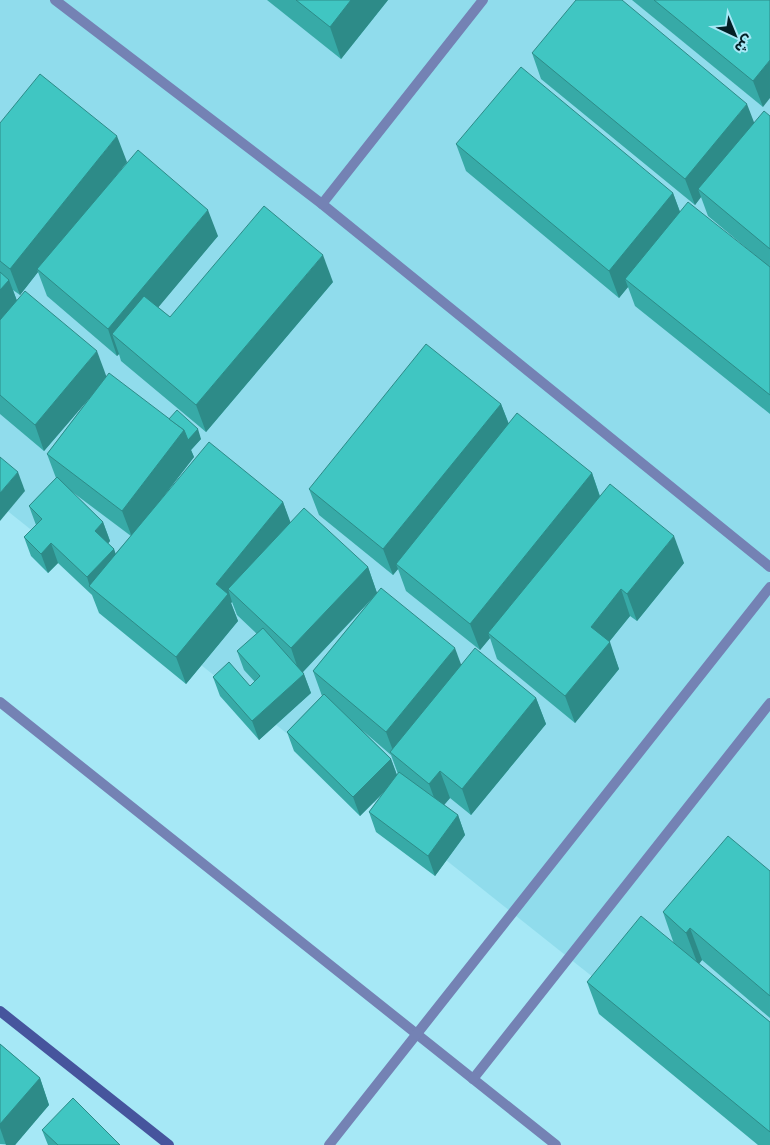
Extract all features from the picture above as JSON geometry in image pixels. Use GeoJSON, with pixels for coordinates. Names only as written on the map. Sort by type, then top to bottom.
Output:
{"type":"FeatureCollection","features":[{"type":"Feature","properties":{"kind":"street"},"geometry":{"type":"LineString","coordinates":[[55,0],[322,204],[770,568]]}},
{"type":"Feature","properties":{"kind":"street"},"geometry":{"type":"LineString","coordinates":[[322,204],[483,0]]}},
{"type":"Feature","properties":{"kind":"street"},"geometry":{"type":"LineString","coordinates":[[329,1145],[770,587]]}},
{"type":"Feature","properties":{"kind":"street"},"geometry":{"type":"LineString","coordinates":[[0,702],[556,1145]]}},
{"type":"Feature","properties":{"kind":"street"},"geometry":{"type":"LineString","coordinates":[[473,1079],[770,703]]}},
{"type":"Feature","properties":{"kind":"street"},"geometry":{"type":"LineString","coordinates":[[0,1011],[169,1145]]}},
{"type":"Feature","properties":{"kind":"shaded area"},"geometry":{"type":"Polygon","coordinates":[[[0,0],[770,0],[770,1118],[0,505],[0,0]]]}},
{"type":"Feature","properties":{"kind":"building"},"geometry":{"type":"Polygon","coordinates":[[[296,0],[351,0],[330,27],[296,0]]]}},
{"type":"Feature","properties":{"kind":"building"},"geometry":{"type":"Polygon","coordinates":[[[576,0],[622,0],[747,104],[685,179],[532,53],[576,0]]]}},
{"type":"Feature","properties":{"kind":"building"},"geometry":{"type":"Polygon","coordinates":[[[654,0],[770,0],[770,60],[753,81],[654,0]]]}},
{"type":"Feature","properties":{"kind":"building"},"geometry":{"type":"Polygon","coordinates":[[[521,67],[673,193],[609,271],[456,144],[521,67]]]}},
{"type":"Feature","properties":{"kind":"building"},"geometry":{"type":"Polygon","coordinates":[[[40,74],[117,136],[10,269],[0,261],[0,123],[40,74]]]}},
{"type":"Feature","properties":{"kind":"building"},"geometry":{"type":"Polygon","coordinates":[[[764,111],[770,116],[770,249],[698,189],[764,111]]]}},
{"type":"Feature","properties":{"kind":"building"},"geometry":{"type":"Polygon","coordinates":[[[138,150],[208,210],[108,329],[37,269],[138,150]]]}},
{"type":"Feature","properties":{"kind":"building"},"geometry":{"type":"Polygon","coordinates":[[[688,202],[770,267],[770,395],[625,279],[688,202]]]}},
{"type":"Feature","properties":{"kind":"building"},"geometry":{"type":"Polygon","coordinates":[[[264,206],[323,255],[196,405],[112,334],[144,296],[170,317],[264,206]]]}},
{"type":"Feature","properties":{"kind":"building"},"geometry":{"type":"Polygon","coordinates":[[[0,272],[9,280],[0,290],[0,272]]]}},
{"type":"Feature","properties":{"kind":"building"},"geometry":{"type":"Polygon","coordinates":[[[25,291],[97,351],[35,425],[0,395],[0,320],[25,291]]]}},
{"type":"Feature","properties":{"kind":"building"},"geometry":{"type":"Polygon","coordinates":[[[426,344],[501,404],[383,549],[309,489],[426,344]]]}},
{"type":"Feature","properties":{"kind":"building"},"geometry":{"type":"Polygon","coordinates":[[[109,373],[184,430],[122,511],[47,454],[109,373]]]}},
{"type":"Feature","properties":{"kind":"building"},"geometry":{"type":"Polygon","coordinates":[[[177,410],[198,429],[188,440],[184,430],[169,419],[177,410]]]}},
{"type":"Feature","properties":{"kind":"building"},"geometry":{"type":"Polygon","coordinates":[[[517,413],[592,473],[470,624],[396,564],[517,413]]]}},
{"type":"Feature","properties":{"kind":"building"},"geometry":{"type":"Polygon","coordinates":[[[209,442],[283,502],[216,584],[228,594],[176,657],[89,586],[209,442]]]}},
{"type":"Feature","properties":{"kind":"building"},"geometry":{"type":"Polygon","coordinates":[[[0,457],[18,472],[0,493],[0,457]]]}},
{"type":"Feature","properties":{"kind":"building"},"geometry":{"type":"Polygon","coordinates":[[[57,477],[103,522],[95,531],[114,549],[87,577],[51,543],[41,554],[24,537],[42,519],[29,506],[57,477]]]}},
{"type":"Feature","properties":{"kind":"building"},"geometry":{"type":"Polygon","coordinates":[[[610,484],[674,536],[627,594],[621,589],[591,627],[610,642],[565,696],[488,633],[610,484]]]}},
{"type":"Feature","properties":{"kind":"building"},"geometry":{"type":"Polygon","coordinates":[[[304,508],[368,567],[291,648],[228,589],[304,508]]]}},
{"type":"Feature","properties":{"kind":"building"},"geometry":{"type":"Polygon","coordinates":[[[381,588],[455,648],[386,732],[313,671],[381,588]]]}},
{"type":"Feature","properties":{"kind":"building"},"geometry":{"type":"Polygon","coordinates":[[[263,628],[304,674],[252,721],[213,677],[229,662],[250,686],[260,676],[237,651],[263,628]]]}},
{"type":"Feature","properties":{"kind":"building"},"geometry":{"type":"Polygon","coordinates":[[[475,648],[536,698],[462,789],[440,771],[429,784],[390,752],[475,648]]]}},
{"type":"Feature","properties":{"kind":"building"},"geometry":{"type":"Polygon","coordinates":[[[324,694],[391,759],[353,797],[287,732],[324,694]]]}},
{"type":"Feature","properties":{"kind":"building"},"geometry":{"type":"Polygon","coordinates":[[[399,772],[458,815],[428,856],[369,812],[399,772]]]}},
{"type":"Feature","properties":{"kind":"building"},"geometry":{"type":"Polygon","coordinates":[[[728,836],[770,871],[770,996],[690,928],[686,933],[663,912],[728,836]]]}},
{"type":"Feature","properties":{"kind":"building"},"geometry":{"type":"Polygon","coordinates":[[[641,916],[770,1022],[770,1132],[587,982],[641,916]]]}},
{"type":"Feature","properties":{"kind":"building"},"geometry":{"type":"Polygon","coordinates":[[[0,1044],[40,1078],[0,1124],[0,1044]]]}},
{"type":"Feature","properties":{"kind":"building"},"geometry":{"type":"Polygon","coordinates":[[[73,1098],[120,1145],[58,1145],[42,1130],[73,1098]]]}}]}
